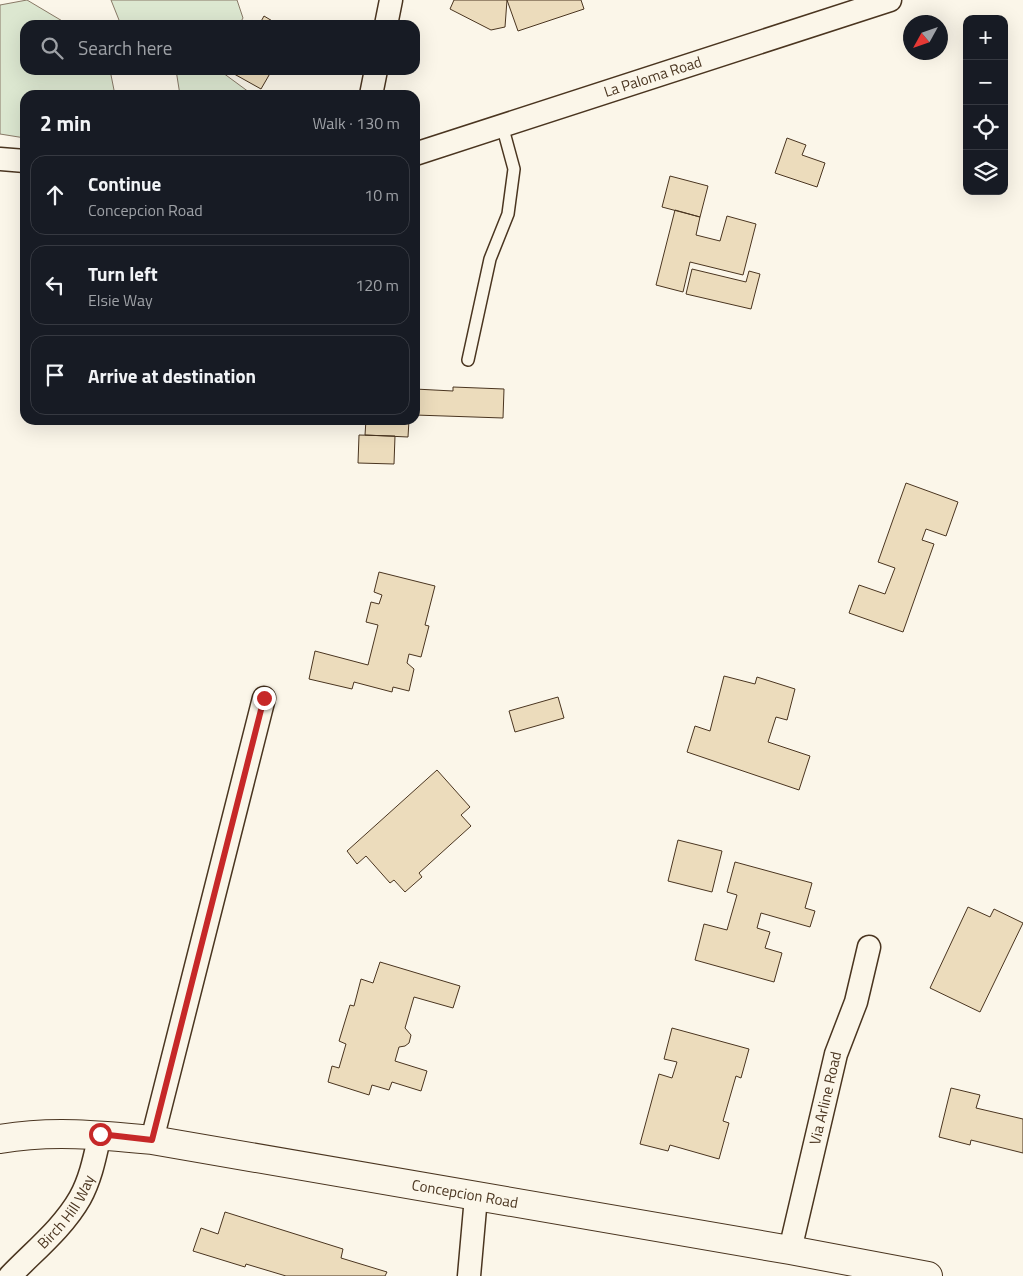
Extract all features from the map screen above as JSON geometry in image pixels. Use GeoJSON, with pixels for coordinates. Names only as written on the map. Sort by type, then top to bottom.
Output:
{"type":"FeatureCollection","features":[{"type":"Feature","properties":{"kind":"street"},"geometry":{"type":"LineString","coordinates":[[387,20],[391,0]]}},
{"type":"Feature","properties":{"kind":"street","name":"La Paloma Road"},"geometry":{"type":"LineString","coordinates":[[420,152],[890,0]]}},
{"type":"Feature","properties":{"kind":"street"},"geometry":{"type":"LineString","coordinates":[[372,90],[375,75]]}},
{"type":"Feature","properties":{"kind":"street"},"geometry":{"type":"LineString","coordinates":[[0,158],[20,160]]}},
{"type":"Feature","properties":{"kind":"street"},"geometry":{"type":"LineString","coordinates":[[152,1140],[264,698]]}},
{"type":"Feature","properties":{"kind":"street","name":"Via Arline Road"},"geometry":{"type":"LineString","coordinates":[[790,1250],[836,1054],[856,1002],[869,947]]}},
{"type":"Feature","properties":{"kind":"street","name":"Concepcion Road"},"geometry":{"type":"LineString","coordinates":[[0,1139],[56,1133],[100,1134],[152,1140],[790,1250],[928,1276]]}},
{"type":"Feature","properties":{"kind":"street","name":"Birch Hill Way"},"geometry":{"type":"LineString","coordinates":[[10,1276],[65,1219],[81,1197],[91,1172],[100,1134]]}},
{"type":"Feature","properties":{"kind":"street"},"geometry":{"type":"LineString","coordinates":[[469,1276],[476,1196]]}},
{"type":"Feature","properties":{"kind":"lane"},"geometry":{"type":"LineString","coordinates":[[468,360],[490,259],[508,214],[514,168],[505,136],[500,126]]}},
{"type":"Feature","properties":{"kind":"green space"},"geometry":{"type":"Polygon","coordinates":[[[27,0],[61,20],[20,20],[20,75],[111,75],[114,90],[20,90],[20,137],[0,134],[0,5],[27,0]]]}},
{"type":"Feature","properties":{"kind":"green space"},"geometry":{"type":"Polygon","coordinates":[[[111,0],[237,0],[243,18],[242,20],[119,20],[111,0]]]}},
{"type":"Feature","properties":{"kind":"green space"},"geometry":{"type":"Polygon","coordinates":[[[177,75],[226,75],[246,90],[179,90],[177,75]]]}},
{"type":"Feature","properties":{"kind":"building"},"geometry":{"type":"Polygon","coordinates":[[[454,0],[507,0],[505,27],[491,30],[450,9],[454,0]]]}},
{"type":"Feature","properties":{"kind":"building"},"geometry":{"type":"Polygon","coordinates":[[[507,0],[581,0],[584,9],[518,31],[507,0]]]}},
{"type":"Feature","properties":{"kind":"building"},"geometry":{"type":"Polygon","coordinates":[[[264,16],[271,20],[262,20],[264,16]]]}},
{"type":"Feature","properties":{"kind":"building"},"geometry":{"type":"Polygon","coordinates":[[[236,75],[269,75],[261,89],[236,75]]]}},
{"type":"Feature","properties":{"kind":"building"},"geometry":{"type":"Polygon","coordinates":[[[787,138],[806,145],[802,155],[825,163],[817,187],[775,173],[787,138]]]}},
{"type":"Feature","properties":{"kind":"building"},"geometry":{"type":"Polygon","coordinates":[[[670,176],[708,186],[700,217],[662,207],[670,176]]]}},
{"type":"Feature","properties":{"kind":"building"},"geometry":{"type":"Polygon","coordinates":[[[675,210],[700,217],[696,235],[720,241],[727,216],[756,224],[743,275],[690,262],[683,292],[656,285],[675,210]]]}},
{"type":"Feature","properties":{"kind":"building"},"geometry":{"type":"Polygon","coordinates":[[[692,269],[746,282],[749,271],[760,274],[751,309],[686,294],[692,269]]]}},
{"type":"Feature","properties":{"kind":"building"},"geometry":{"type":"Polygon","coordinates":[[[453,387],[504,389],[503,418],[420,415],[420,389],[453,391],[453,387]]]}},
{"type":"Feature","properties":{"kind":"building"},"geometry":{"type":"Polygon","coordinates":[[[366,425],[409,425],[408,437],[365,435],[366,425]]]}},
{"type":"Feature","properties":{"kind":"building"},"geometry":{"type":"Polygon","coordinates":[[[359,435],[395,436],[394,464],[358,463],[359,435]]]}},
{"type":"Feature","properties":{"kind":"building"},"geometry":{"type":"Polygon","coordinates":[[[906,483],[958,502],[946,536],[926,529],[922,540],[934,544],[903,632],[849,613],[859,585],[885,594],[895,568],[878,562],[906,483]]]}},
{"type":"Feature","properties":{"kind":"building"},"geometry":{"type":"Polygon","coordinates":[[[379,572],[435,586],[425,625],[429,626],[421,657],[409,654],[407,663],[414,669],[409,691],[393,687],[392,692],[354,682],[352,689],[309,679],[315,651],[368,665],[378,625],[366,622],[371,602],[379,604],[382,595],[374,592],[379,572]]]}},
{"type":"Feature","properties":{"kind":"building"},"geometry":{"type":"Polygon","coordinates":[[[724,676],[755,684],[757,677],[795,689],[787,720],[776,717],[768,742],[810,756],[799,790],[687,752],[695,726],[710,731],[724,676]]]}},
{"type":"Feature","properties":{"kind":"building"},"geometry":{"type":"Polygon","coordinates":[[[558,697],[564,718],[515,732],[509,711],[558,697]]]}},
{"type":"Feature","properties":{"kind":"building"},"geometry":{"type":"Polygon","coordinates":[[[437,770],[470,807],[461,815],[471,826],[419,873],[422,877],[405,892],[394,880],[390,883],[366,856],[357,864],[347,851],[437,770]]]}},
{"type":"Feature","properties":{"kind":"building"},"geometry":{"type":"Polygon","coordinates":[[[678,840],[722,851],[712,892],[668,881],[678,840]]]}},
{"type":"Feature","properties":{"kind":"building"},"geometry":{"type":"Polygon","coordinates":[[[735,862],[812,883],[805,908],[815,911],[810,927],[761,913],[757,928],[770,932],[765,948],[782,953],[774,982],[695,960],[704,924],[727,930],[737,895],[727,892],[735,862]]]}},
{"type":"Feature","properties":{"kind":"building"},"geometry":{"type":"Polygon","coordinates":[[[968,907],[990,917],[994,909],[1023,923],[980,1012],[930,988],[968,907]]]}},
{"type":"Feature","properties":{"kind":"building"},"geometry":{"type":"Polygon","coordinates":[[[380,962],[460,986],[453,1008],[414,997],[405,1028],[411,1035],[409,1043],[399,1047],[395,1061],[427,1071],[421,1091],[392,1082],[389,1090],[372,1085],[369,1095],[328,1082],[332,1066],[339,1068],[346,1044],[339,1041],[350,1005],[354,1006],[361,979],[373,983],[380,962]]]}},
{"type":"Feature","properties":{"kind":"building"},"geometry":{"type":"Polygon","coordinates":[[[672,1028],[749,1049],[741,1078],[736,1076],[723,1121],[729,1123],[719,1159],[670,1145],[668,1151],[640,1144],[659,1074],[672,1078],[677,1062],[664,1059],[672,1028]]]}},
{"type":"Feature","properties":{"kind":"building"},"geometry":{"type":"Polygon","coordinates":[[[951,1088],[980,1095],[976,1108],[1023,1119],[1023,1153],[971,1140],[970,1145],[939,1137],[951,1088]]]}},
{"type":"Feature","properties":{"kind":"building"},"geometry":{"type":"Polygon","coordinates":[[[225,1212],[343,1249],[341,1258],[387,1272],[385,1276],[286,1276],[246,1264],[245,1267],[193,1251],[201,1228],[218,1234],[225,1212]]]}},
{"type":"Feature","properties":{"kind":"route"},"geometry":{"type":"LineString","coordinates":[[100,1134],[152,1140],[264,698]]}}]}
